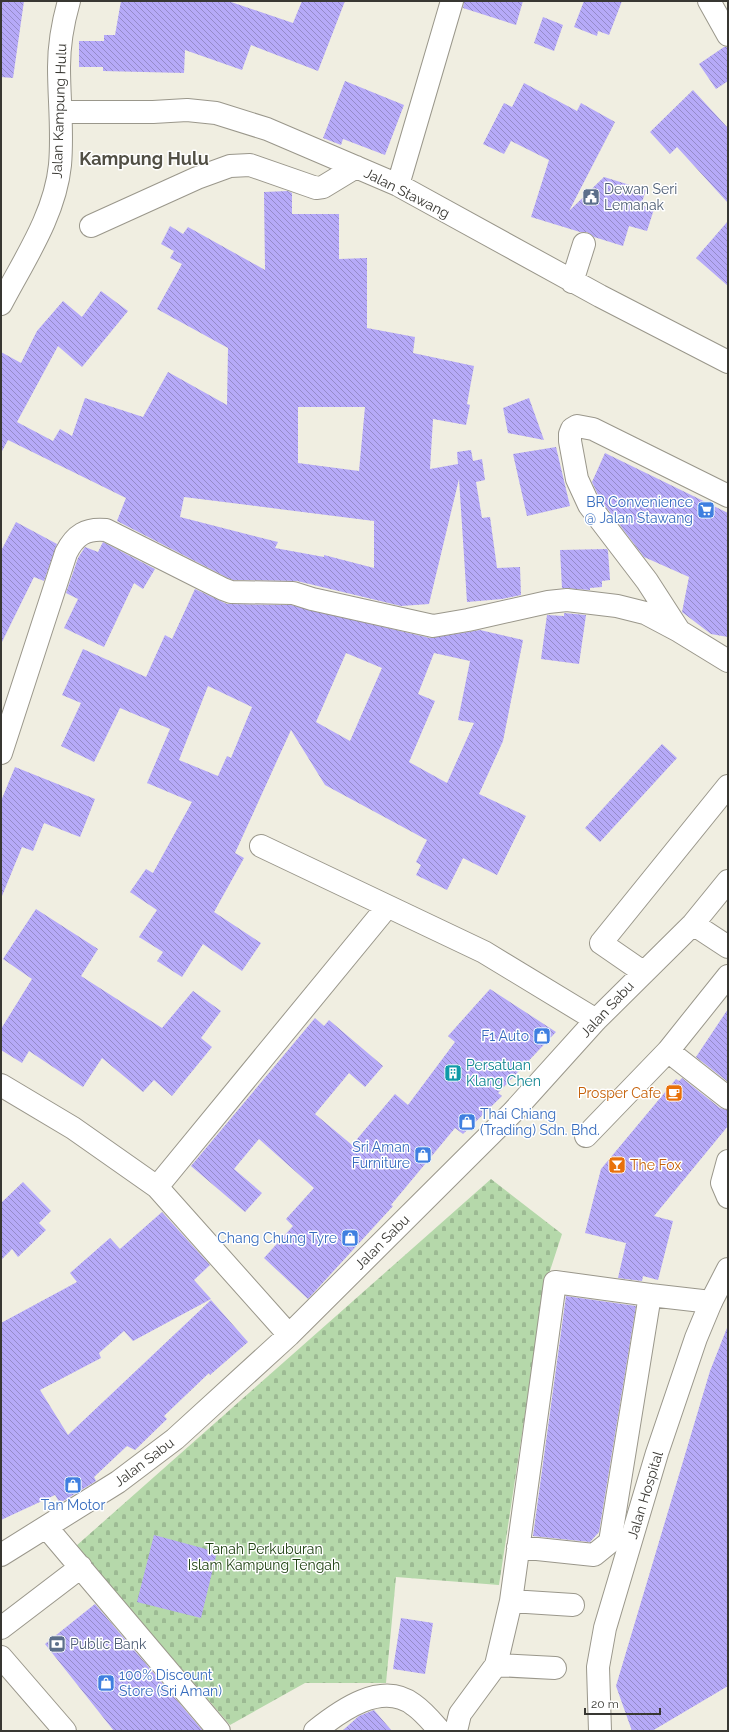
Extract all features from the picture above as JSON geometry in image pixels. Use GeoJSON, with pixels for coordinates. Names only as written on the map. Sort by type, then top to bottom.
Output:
{"type":"FeatureCollection","features":[{"type":"Feature","properties":{"kind":"street","name":"Jalan Kampung Hulu"},"geometry":{"type":"LineString","coordinates":[[1,304],[44,222],[55,192],[60,165],[61,112],[59,66],[61,39],[69,1]]}},
{"type":"Feature","properties":{"kind":"street"},"geometry":{"type":"LineString","coordinates":[[398,185],[452,1]]}},
{"type":"Feature","properties":{"kind":"street"},"geometry":{"type":"LineString","coordinates":[[709,1],[728,35]]}},
{"type":"Feature","properties":{"kind":"street","name":"Jalan Stawang"},"geometry":{"type":"LineString","coordinates":[[61,112],[153,112],[187,110],[216,113],[267,128],[398,185],[572,282],[728,362]]}},
{"type":"Feature","properties":{"kind":"street"},"geometry":{"type":"LineString","coordinates":[[91,226],[197,178],[230,166],[250,166],[316,188],[324,187],[356,167]]}},
{"type":"Feature","properties":{"kind":"street"},"geometry":{"type":"LineString","coordinates":[[572,282],[584,244]]}},
{"type":"Feature","properties":{"kind":"street"},"geometry":{"type":"LineString","coordinates":[[679,631],[647,581],[589,505],[576,479],[570,441],[572,429],[577,426],[593,429],[728,496]]}},
{"type":"Feature","properties":{"kind":"street"},"geometry":{"type":"LineString","coordinates":[[1,753],[66,553],[70,544],[78,536],[96,529],[106,530],[231,592],[293,593],[312,599],[433,626],[468,620],[548,602],[567,600],[617,606],[645,613],[679,631],[728,661]]}},
{"type":"Feature","properties":{"kind":"street"},"geometry":{"type":"LineString","coordinates":[[643,972],[601,943],[728,786]]}},
{"type":"Feature","properties":{"kind":"street"},"geometry":{"type":"LineString","coordinates":[[261,846],[484,952],[596,1020]]}},
{"type":"Feature","properties":{"kind":"street","name":"Jalan Sabu"},"geometry":{"type":"LineString","coordinates":[[1,1555],[47,1528],[118,1482],[175,1439],[289,1335],[514,1112],[596,1020],[693,924],[727,884]]}},
{"type":"Feature","properties":{"kind":"street"},"geometry":{"type":"LineString","coordinates":[[157,1187],[387,907]]}},
{"type":"Feature","properties":{"kind":"street"},"geometry":{"type":"LineString","coordinates":[[693,924],[728,946]]}},
{"type":"Feature","properties":{"kind":"street"},"geometry":{"type":"LineString","coordinates":[[586,1136],[668,1051],[728,976]]}},
{"type":"Feature","properties":{"kind":"street"},"geometry":{"type":"LineString","coordinates":[[668,1051],[728,1098]]}},
{"type":"Feature","properties":{"kind":"street"},"geometry":{"type":"LineString","coordinates":[[1,1085],[73,1128],[157,1187],[289,1335]]}},
{"type":"Feature","properties":{"kind":"street"},"geometry":{"type":"LineString","coordinates":[[728,1161],[722,1183],[728,1197]]}},
{"type":"Feature","properties":{"kind":"street","name":"Jalan Hospital"},"geometry":{"type":"LineString","coordinates":[[600,1731],[598,1667],[605,1628],[657,1453],[696,1338],[710,1302],[728,1268]]}},
{"type":"Feature","properties":{"kind":"street"},"geometry":{"type":"LineString","coordinates":[[456,1731],[460,1714],[496,1665],[511,1601],[555,1282],[710,1302]]}},
{"type":"Feature","properties":{"kind":"street"},"geometry":{"type":"LineString","coordinates":[[518,1547],[594,1555],[610,1542],[650,1295]]}},
{"type":"Feature","properties":{"kind":"street"},"geometry":{"type":"LineString","coordinates":[[47,1528],[219,1731]]}},
{"type":"Feature","properties":{"kind":"street"},"geometry":{"type":"LineString","coordinates":[[1,1628],[80,1567]]}},
{"type":"Feature","properties":{"kind":"street"},"geometry":{"type":"LineString","coordinates":[[511,1601],[573,1605]]}},
{"type":"Feature","properties":{"kind":"street"},"geometry":{"type":"LineString","coordinates":[[1,1657],[65,1731]]}},
{"type":"Feature","properties":{"kind":"street"},"geometry":{"type":"LineString","coordinates":[[496,1665],[556,1668]]}},
{"type":"Feature","properties":{"kind":"street"},"geometry":{"type":"LineString","coordinates":[[315,1731],[350,1705],[385,1696],[400,1697],[414,1704],[440,1731]]}},
{"type":"Feature","properties":{"kind":"green space","name":"Tanah Perkuburan Islam Kampung Tengah"},"geometry":{"type":"Polygon","coordinates":[[[491,1179],[562,1234],[544,1289],[499,1585],[396,1577],[386,1683],[305,1683],[230,1725],[76,1546],[491,1179]]]}},
{"type":"Feature","properties":{"kind":"building"},"geometry":{"type":"Polygon","coordinates":[[[1,1],[24,1],[13,78],[1,77],[1,1]]]}},
{"type":"Feature","properties":{"kind":"building"},"geometry":{"type":"Polygon","coordinates":[[[121,1],[228,1],[293,23],[302,1],[345,1],[318,71],[251,45],[242,70],[185,50],[184,73],[103,71],[103,67],[79,67],[79,41],[104,41],[104,35],[115,35],[121,1]]]}},
{"type":"Feature","properties":{"kind":"building"},"geometry":{"type":"Polygon","coordinates":[[[464,1],[523,1],[516,25],[463,8],[464,1]]]}},
{"type":"Feature","properties":{"kind":"building"},"geometry":{"type":"Polygon","coordinates":[[[584,1],[622,1],[609,35],[598,31],[597,36],[574,27],[584,1]]]}},
{"type":"Feature","properties":{"kind":"building"},"geometry":{"type":"Polygon","coordinates":[[[543,17],[563,25],[554,51],[534,43],[543,17]]]}},
{"type":"Feature","properties":{"kind":"building"},"geometry":{"type":"Polygon","coordinates":[[[724,47],[728,47],[728,81],[716,89],[699,64],[724,47]]]}},
{"type":"Feature","properties":{"kind":"building"},"geometry":{"type":"Polygon","coordinates":[[[345,81],[404,105],[385,155],[343,139],[341,145],[323,138],[345,81]]]}},
{"type":"Feature","properties":{"kind":"building"},"geometry":{"type":"Polygon","coordinates":[[[524,83],[577,111],[581,103],[615,122],[569,211],[604,177],[646,190],[641,205],[654,209],[647,231],[629,226],[623,246],[594,237],[587,232],[580,232],[531,217],[549,160],[511,141],[504,154],[483,144],[504,103],[512,107],[524,83]]]}},
{"type":"Feature","properties":{"kind":"building"},"geometry":{"type":"Polygon","coordinates":[[[693,90],[728,128],[728,203],[677,147],[670,154],[650,132],[693,90]]]}},
{"type":"Feature","properties":{"kind":"building"},"geometry":{"type":"Polygon","coordinates":[[[288,191],[292,193],[292,214],[339,214],[339,259],[367,258],[367,328],[415,337],[413,353],[474,366],[467,404],[470,405],[466,425],[433,419],[430,469],[458,464],[457,452],[471,450],[473,461],[482,459],[485,480],[476,482],[482,518],[490,517],[497,568],[520,567],[521,595],[502,599],[467,602],[459,479],[429,604],[401,606],[297,581],[233,580],[117,521],[126,498],[8,440],[1,453],[1,352],[21,363],[37,331],[63,301],[82,317],[101,291],[128,311],[82,367],[58,346],[17,422],[53,441],[60,429],[72,436],[85,398],[143,417],[168,372],[227,405],[228,348],[157,309],[182,264],[170,258],[174,251],[161,244],[170,226],[183,234],[188,227],[265,270],[264,192],[288,191]],[[298,407],[298,463],[359,471],[365,407],[298,407]],[[184,497],[180,517],[278,542],[275,548],[324,557],[324,555],[374,568],[374,521],[184,497]]]}},
{"type":"Feature","properties":{"kind":"building"},"geometry":{"type":"Polygon","coordinates":[[[728,221],[728,286],[696,258],[728,221]]]}},
{"type":"Feature","properties":{"kind":"building"},"geometry":{"type":"Polygon","coordinates":[[[529,398],[544,440],[508,433],[503,408],[529,398]]]}},
{"type":"Feature","properties":{"kind":"building"},"geometry":{"type":"Polygon","coordinates":[[[556,447],[570,506],[527,516],[513,454],[556,447]]]}},
{"type":"Feature","properties":{"kind":"building"},"geometry":{"type":"Polygon","coordinates":[[[605,453],[728,513],[728,637],[711,634],[682,612],[689,577],[644,557],[600,499],[592,482],[605,453]]]}},
{"type":"Feature","properties":{"kind":"building"},"geometry":{"type":"Polygon","coordinates":[[[16,522],[57,544],[44,581],[34,577],[1,644],[1,551],[16,522]]]}},
{"type":"Feature","properties":{"kind":"building"},"geometry":{"type":"Polygon","coordinates":[[[103,542],[155,569],[143,589],[134,583],[104,647],[64,628],[78,599],[66,593],[78,558],[85,547],[98,552],[103,542]]]}},
{"type":"Feature","properties":{"kind":"building"},"geometry":{"type":"Polygon","coordinates":[[[607,549],[610,580],[602,581],[602,587],[590,588],[590,590],[562,588],[560,550],[607,549]]]}},
{"type":"Feature","properties":{"kind":"building"},"geometry":{"type":"Polygon","coordinates":[[[195,589],[227,604],[291,605],[430,638],[480,630],[523,640],[503,741],[479,794],[526,816],[497,875],[463,858],[447,890],[416,875],[421,865],[416,862],[427,840],[325,785],[291,730],[235,853],[244,858],[214,912],[261,943],[242,971],[203,944],[182,977],[157,961],[163,952],[139,937],[157,910],[130,892],[146,869],[153,873],[192,802],[147,783],[170,729],[120,708],[94,762],[61,746],[81,703],[62,695],[83,649],[146,677],[165,635],[172,639],[195,589]],[[346,653],[316,722],[350,741],[382,668],[346,653]],[[434,653],[418,694],[435,701],[409,762],[447,783],[474,723],[458,720],[470,661],[434,653]],[[208,686],[179,760],[218,776],[227,756],[231,758],[252,707],[208,686]]]}},
{"type":"Feature","properties":{"kind":"building"},"geometry":{"type":"Polygon","coordinates":[[[564,613],[586,615],[579,664],[541,659],[547,615],[564,616],[564,613]]]}},
{"type":"Feature","properties":{"kind":"building"},"geometry":{"type":"Polygon","coordinates":[[[662,744],[677,758],[600,842],[585,828],[662,744]]]}},
{"type":"Feature","properties":{"kind":"building"},"geometry":{"type":"Polygon","coordinates":[[[15,767],[95,799],[80,837],[44,823],[33,851],[22,847],[2,896],[1,801],[15,767]]]}},
{"type":"Feature","properties":{"kind":"building"},"geometry":{"type":"Polygon","coordinates":[[[36,909],[98,949],[81,976],[162,1028],[193,991],[221,1011],[201,1038],[212,1047],[172,1096],[154,1080],[143,1092],[102,1058],[83,1087],[29,1051],[22,1063],[1,1050],[1,1029],[32,979],[3,959],[36,909]]]}},
{"type":"Feature","properties":{"kind":"building"},"geometry":{"type":"Polygon","coordinates":[[[490,989],[556,1032],[498,1093],[502,1096],[463,1134],[455,1128],[391,1205],[393,1206],[308,1299],[264,1258],[293,1226],[286,1219],[314,1188],[259,1139],[234,1169],[262,1193],[245,1212],[191,1166],[315,1018],[324,1026],[329,1020],[383,1066],[365,1087],[349,1073],[315,1114],[352,1145],[395,1094],[408,1105],[455,1042],[448,1036],[490,989]]]}},
{"type":"Feature","properties":{"kind":"building"},"geometry":{"type":"Polygon","coordinates":[[[728,1009],[728,1082],[696,1057],[728,1009]]]}},
{"type":"Feature","properties":{"kind":"building"},"geometry":{"type":"Polygon","coordinates":[[[682,1078],[720,1108],[728,1110],[728,1126],[654,1216],[673,1221],[658,1280],[643,1276],[642,1281],[618,1278],[626,1243],[585,1233],[601,1169],[676,1079],[679,1081],[682,1078]]]}},
{"type":"Feature","properties":{"kind":"building"},"geometry":{"type":"Polygon","coordinates":[[[23,1182],[51,1211],[39,1223],[46,1230],[18,1257],[12,1249],[1,1260],[1,1203],[23,1182]]]}},
{"type":"Feature","properties":{"kind":"building"},"geometry":{"type":"Polygon","coordinates":[[[162,1212],[210,1265],[194,1280],[211,1299],[133,1341],[124,1331],[99,1353],[101,1358],[40,1390],[68,1435],[211,1300],[248,1342],[210,1375],[209,1373],[164,1416],[167,1419],[135,1450],[127,1446],[94,1477],[96,1481],[60,1503],[55,1495],[1,1520],[1,1323],[77,1282],[70,1273],[110,1238],[120,1249],[162,1212]]]}},
{"type":"Feature","properties":{"kind":"building"},"geometry":{"type":"Polygon","coordinates":[[[566,1296],[636,1306],[599,1532],[590,1542],[533,1536],[566,1296]]]}},
{"type":"Feature","properties":{"kind":"building"},"geometry":{"type":"Polygon","coordinates":[[[727,1328],[728,1686],[652,1731],[632,1731],[616,1686],[710,1371],[727,1328]]]}},
{"type":"Feature","properties":{"kind":"building"},"geometry":{"type":"Polygon","coordinates":[[[154,1535],[217,1552],[201,1618],[137,1602],[154,1535]]]}},
{"type":"Feature","properties":{"kind":"building"},"geometry":{"type":"Polygon","coordinates":[[[95,1604],[203,1731],[114,1731],[45,1644],[95,1604]]]}},
{"type":"Feature","properties":{"kind":"building"},"geometry":{"type":"Polygon","coordinates":[[[401,1618],[433,1623],[425,1674],[393,1669],[401,1618]]]}},
{"type":"Feature","properties":{"kind":"building"},"geometry":{"type":"Polygon","coordinates":[[[374,1710],[392,1731],[342,1731],[359,1716],[374,1710]]]}},
{"type":"Feature","properties":{"kind":"place","name":"Dewan Seri Lemanak"},"geometry":{"type":"Point","coordinates":[591,197]}},
{"type":"Feature","properties":{"kind":"place","name":"BR Convenience @ Jalan Stawang"},"geometry":{"type":"Point","coordinates":[706,510]}},
{"type":"Feature","properties":{"kind":"place","name":"F1 Auto"},"geometry":{"type":"Point","coordinates":[542,1036]}},
{"type":"Feature","properties":{"kind":"place","name":"Persatuan Klang Chen"},"geometry":{"type":"Point","coordinates":[453,1073]}},
{"type":"Feature","properties":{"kind":"place","name":"Prosper Cafe"},"geometry":{"type":"Point","coordinates":[674,1093]}},
{"type":"Feature","properties":{"kind":"place","name":"Thai Chiang (Trading) Sdn. Bhd."},"geometry":{"type":"Point","coordinates":[467,1122]}},
{"type":"Feature","properties":{"kind":"place","name":"Sri Aman Furniture"},"geometry":{"type":"Point","coordinates":[423,1155]}},
{"type":"Feature","properties":{"kind":"place","name":"The Fox"},"geometry":{"type":"Point","coordinates":[617,1165]}},
{"type":"Feature","properties":{"kind":"place","name":"Chang Chung Tyre"},"geometry":{"type":"Point","coordinates":[350,1238]}},
{"type":"Feature","properties":{"kind":"place","name":"Tan Motor"},"geometry":{"type":"Point","coordinates":[73,1485]}},
{"type":"Feature","properties":{"kind":"place","name":"Public Bank"},"geometry":{"type":"Point","coordinates":[57,1644]}},
{"type":"Feature","properties":{"kind":"place","name":"100% Discount Store (Sri Aman)"},"geometry":{"type":"Point","coordinates":[106,1683]}},
{"type":"Feature","properties":{"kind":"district","name":"Kampung Hulu"},"geometry":{"type":"Point","coordinates":[144,159]}}]}
